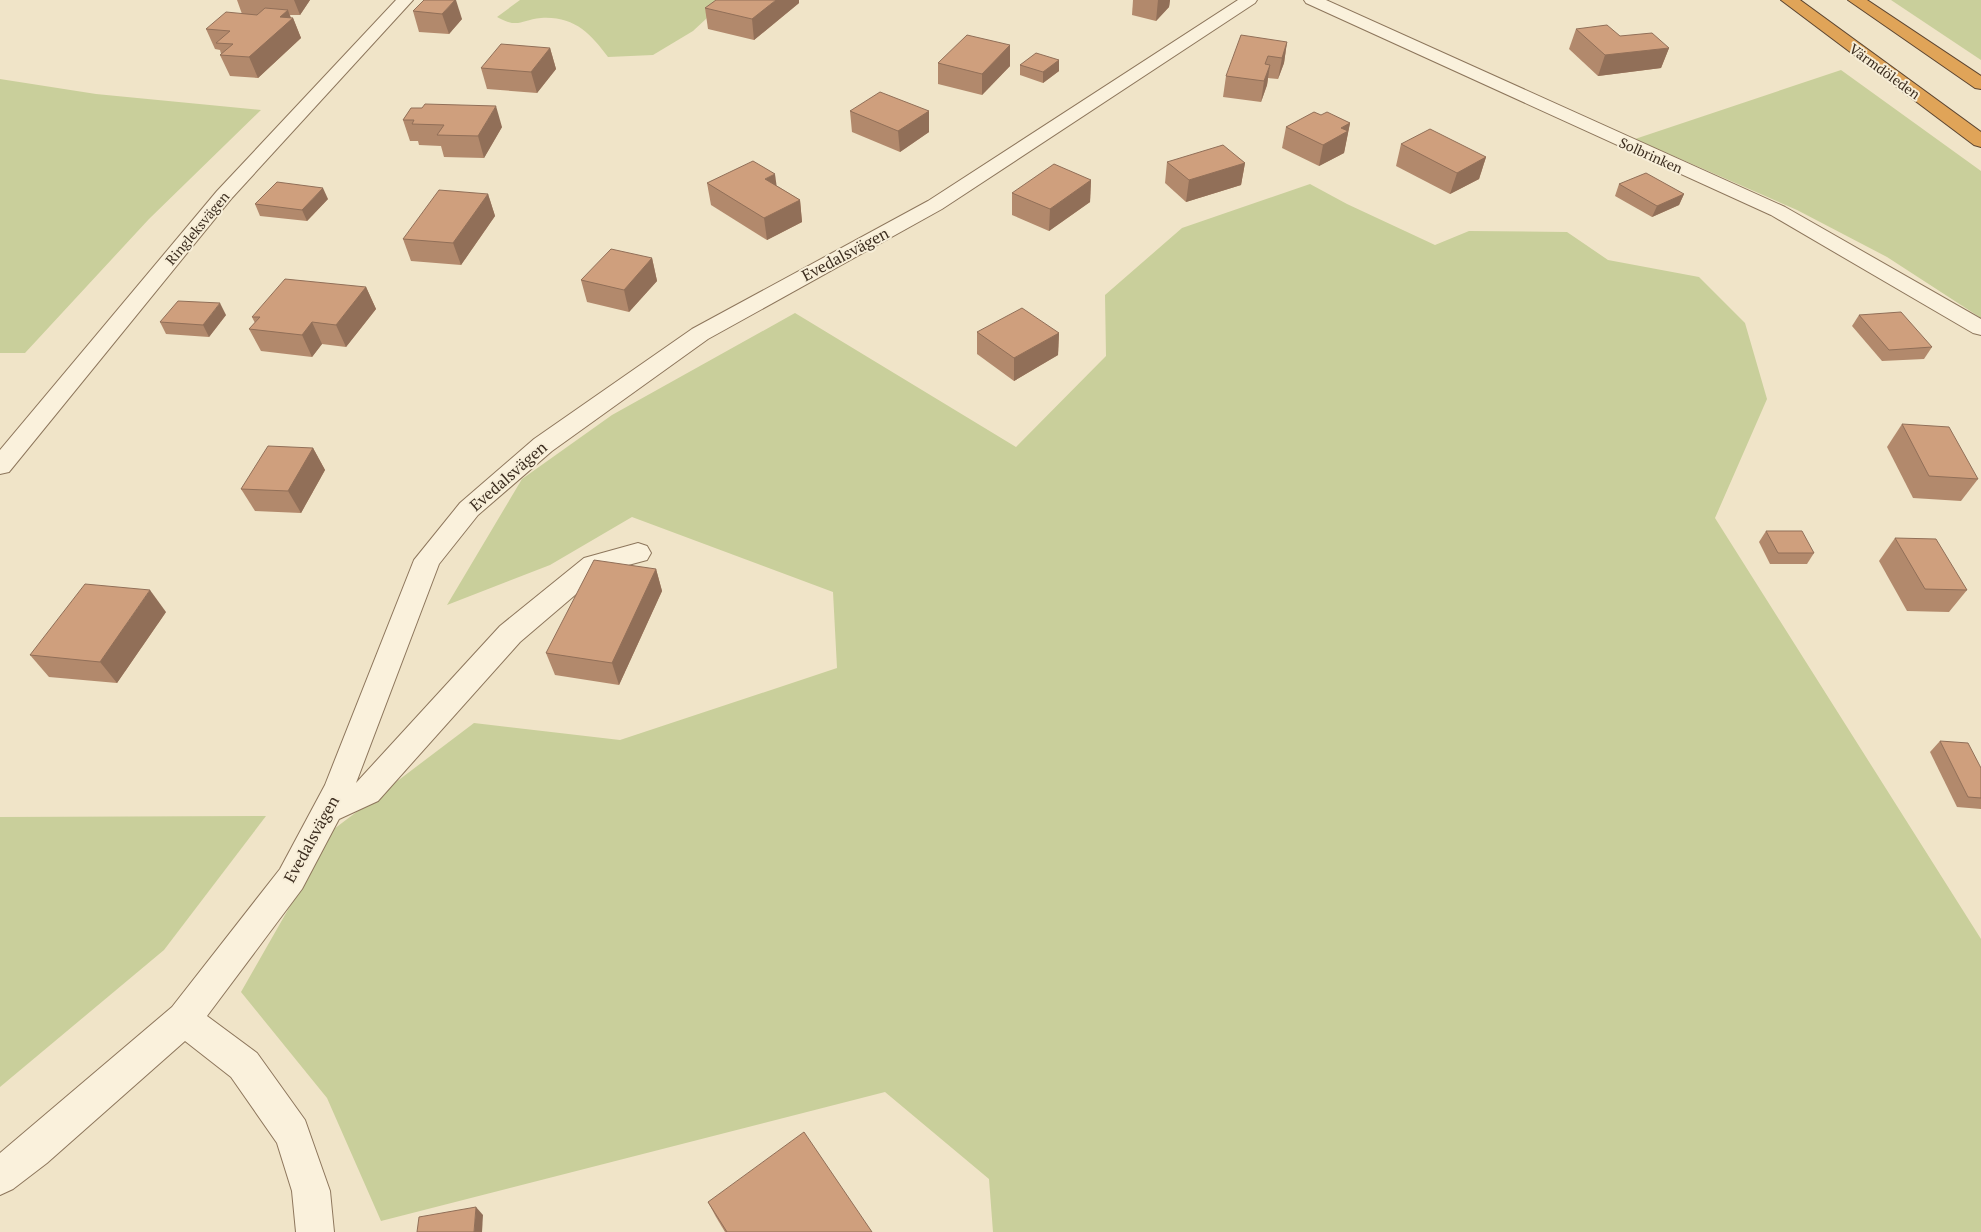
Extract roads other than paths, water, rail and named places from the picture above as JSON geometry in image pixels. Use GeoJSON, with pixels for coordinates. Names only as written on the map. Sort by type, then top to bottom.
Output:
{"type":"FeatureCollection","features":[{"type":"Feature","properties":{"kind":"highway","name":"Värmdöleden"},"geometry":{"type":"LineString","coordinates":[[1789,0],[1981,141]]}},
{"type":"Feature","properties":{"kind":"highway"},"geometry":{"type":"LineString","coordinates":[[1856,0],[1981,84]]}},
{"type":"Feature","properties":{"kind":"street","name":"Ringleksvägen"},"geometry":{"type":"LineString","coordinates":[[0,466],[224,195],[406,0]]}},
{"type":"Feature","properties":{"kind":"street","name":"Evedalsvägen"},"geometry":{"type":"LineString","coordinates":[[0,1176],[34,1150],[184,1019],[291,879],[339,788],[427,560],[477,503],[543,445],[700,334],[935,205],[1249,0]]}},
{"type":"Feature","properties":{"kind":"street","name":"Solbrinken"},"geometry":{"type":"LineString","coordinates":[[1312,0],[1778,212],[1981,328]]}},
{"type":"Feature","properties":{"kind":"street"},"geometry":{"type":"LineString","coordinates":[[329,809],[367,792],[510,634],[593,565],[638,553]]}},
{"type":"Feature","properties":{"kind":"street"},"geometry":{"type":"LineString","coordinates":[[184,1019],[244,1065],[292,1133],[311,1191],[315,1232]]}}]}
